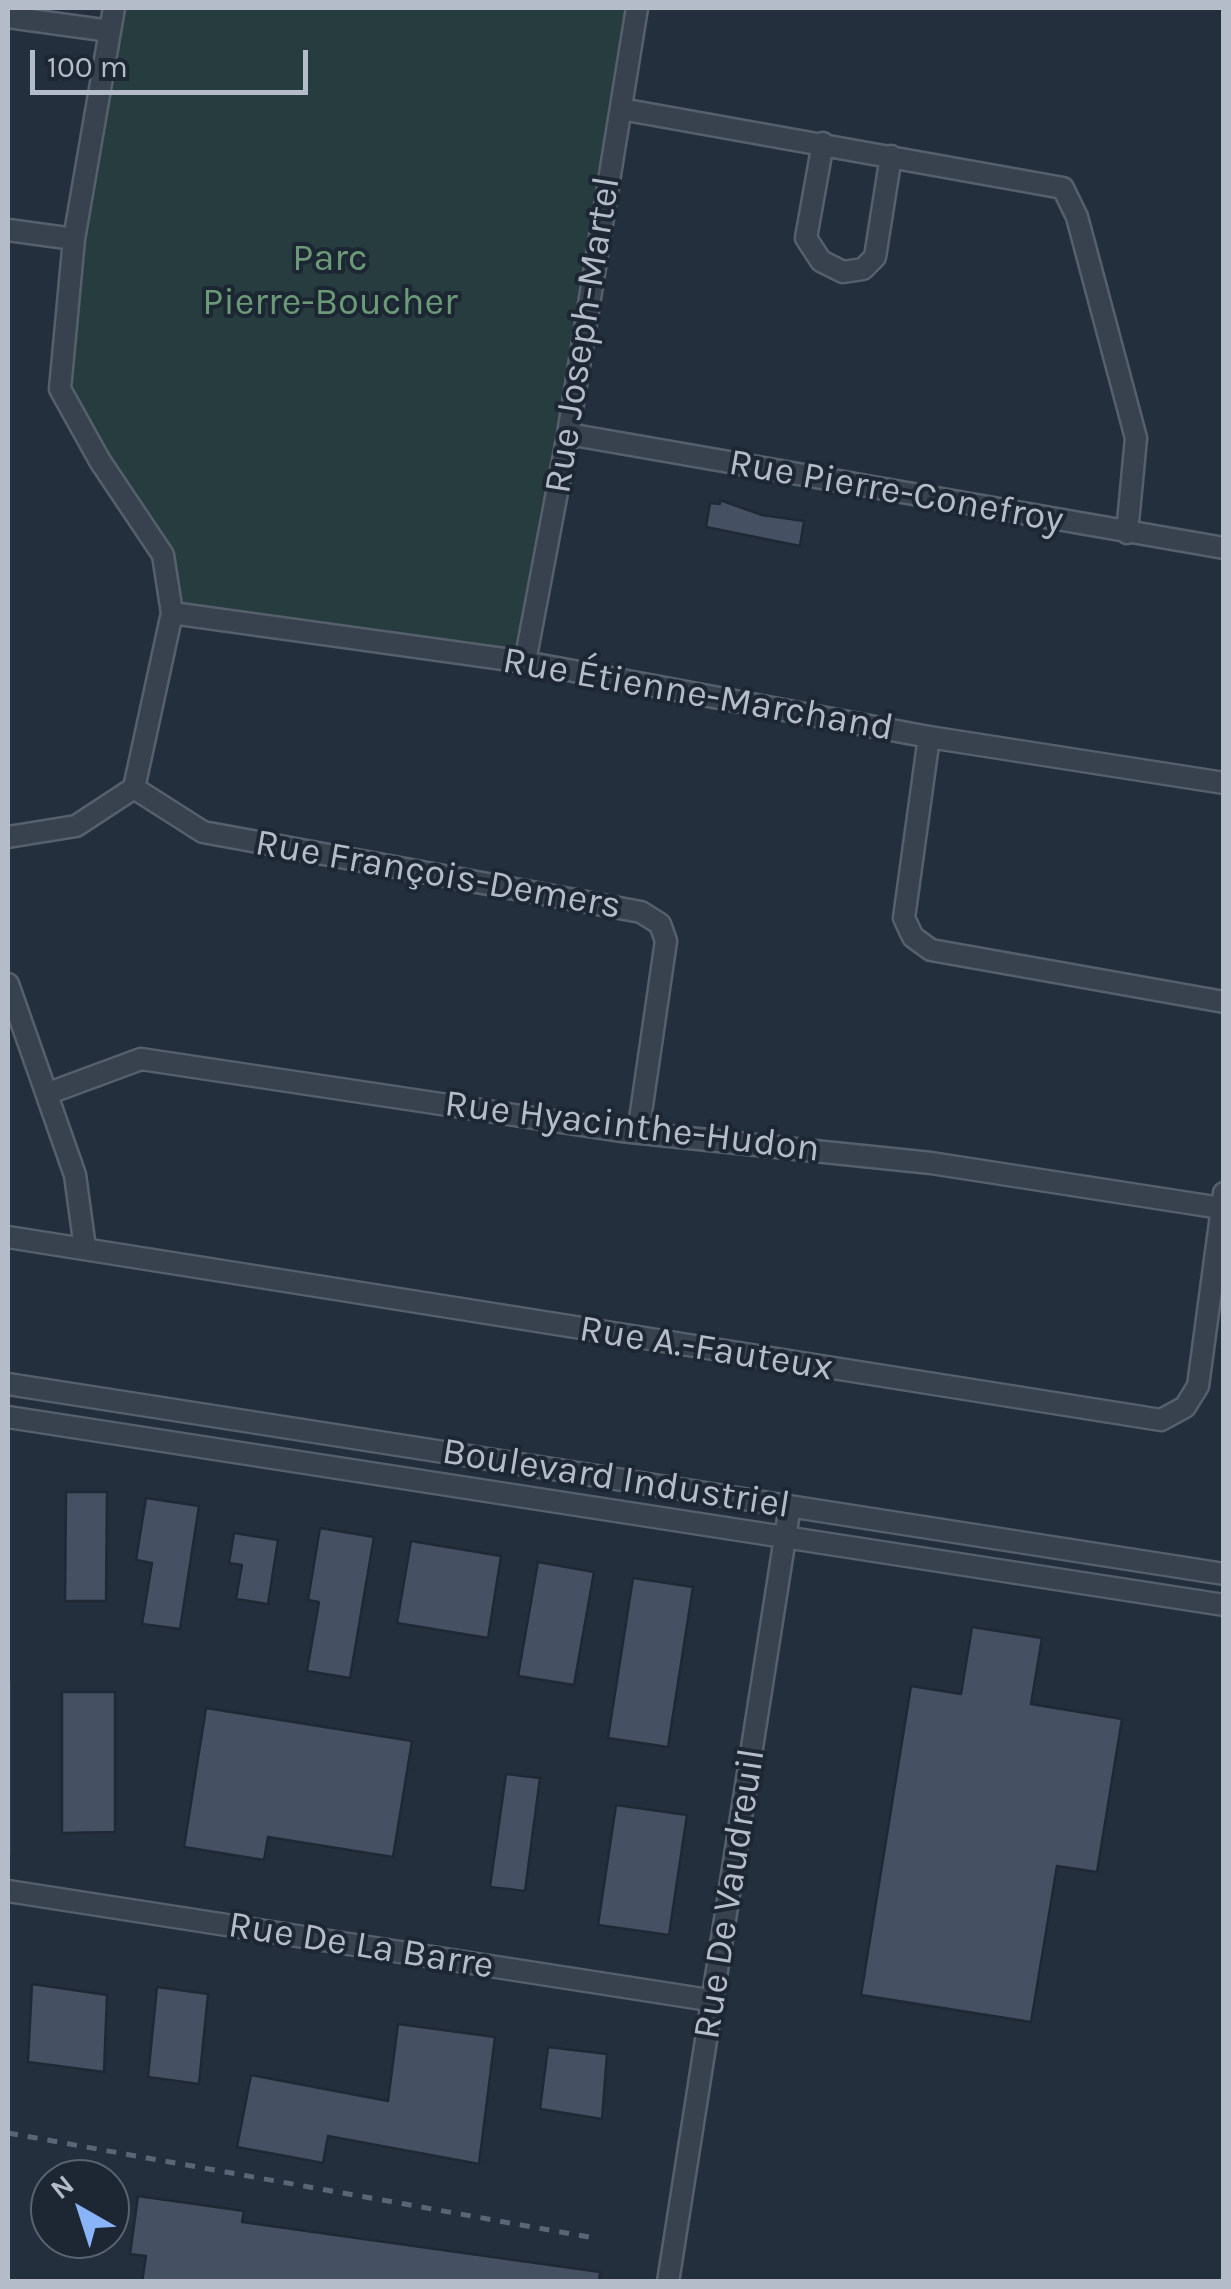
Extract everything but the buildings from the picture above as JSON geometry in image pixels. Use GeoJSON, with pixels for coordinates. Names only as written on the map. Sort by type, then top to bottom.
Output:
{"type":"FeatureCollection","features":[{"type":"Feature","properties":{"kind":"street"},"geometry":{"type":"LineString","coordinates":[[8,838],[76,826],[134,788],[172,613],[163,555],[100,461],[60,389],[74,239],[114,8]]}},
{"type":"Feature","properties":{"kind":"street","name":"Rue Joseph-Martel"},"geometry":{"type":"LineString","coordinates":[[525,662],[568,434],[637,8]]}},
{"type":"Feature","properties":{"kind":"street"},"geometry":{"type":"LineString","coordinates":[[8,17],[110,32]]}},
{"type":"Feature","properties":{"kind":"street"},"geometry":{"type":"LineString","coordinates":[[621,108],[1063,188],[1078,217],[1136,438],[1127,533]]}},
{"type":"Feature","properties":{"kind":"street"},"geometry":{"type":"LineString","coordinates":[[823,143],[806,238],[821,261],[844,272],[862,269],[875,257],[891,156]]}},
{"type":"Feature","properties":{"kind":"street"},"geometry":{"type":"LineString","coordinates":[[8,230],[74,239]]}},
{"type":"Feature","properties":{"kind":"street","name":"Rue Pierre-Conefroy"},"geometry":{"type":"LineString","coordinates":[[568,434],[1224,548]]}},
{"type":"Feature","properties":{"kind":"street","name":"Rue Étienne-Marchand"},"geometry":{"type":"LineString","coordinates":[[172,613],[525,662],[929,737],[1224,782]]}},
{"type":"Feature","properties":{"kind":"street"},"geometry":{"type":"LineString","coordinates":[[929,737],[904,918],[913,937],[931,950],[1224,1002]]}},
{"type":"Feature","properties":{"kind":"street","name":"Rue François-Demers"},"geometry":{"type":"LineString","coordinates":[[134,788],[202,832],[641,912],[660,924],[666,942],[638,1133]]}},
{"type":"Feature","properties":{"kind":"street"},"geometry":{"type":"LineString","coordinates":[[8,984],[75,1175],[85,1248]]}},
{"type":"Feature","properties":{"kind":"street","name":"Rue Hyacinthe-Hudon"},"geometry":{"type":"LineString","coordinates":[[49,1093],[141,1059],[638,1133],[931,1163],[1222,1201]]}},
{"type":"Feature","properties":{"kind":"street","name":"Rue A.-Fauteux"},"geometry":{"type":"LineString","coordinates":[[8,1237],[1161,1420],[1185,1407],[1198,1386],[1222,1201]]}},
{"type":"Feature","properties":{"kind":"street","name":"Boulevard Industriel"},"geometry":{"type":"LineString","coordinates":[[8,1384],[1224,1574]]}},
{"type":"Feature","properties":{"kind":"street"},"geometry":{"type":"LineString","coordinates":[[62,1425],[66,1393]]}},
{"type":"Feature","properties":{"kind":"street","name":"Boulevard Industriel"},"geometry":{"type":"LineString","coordinates":[[8,1417],[1224,1605]]}},
{"type":"Feature","properties":{"kind":"street"},"geometry":{"type":"LineString","coordinates":[[232,1452],[238,1420]]}},
{"type":"Feature","properties":{"kind":"street"},"geometry":{"type":"LineString","coordinates":[[408,1479],[417,1448]]}},
{"type":"Feature","properties":{"kind":"street"},"geometry":{"type":"LineString","coordinates":[[530,1498],[535,1466]]}},
{"type":"Feature","properties":{"kind":"street"},"geometry":{"type":"LineString","coordinates":[[604,1509],[611,1478]]}},
{"type":"Feature","properties":{"kind":"street","name":"Rue De Vaudreuil"},"geometry":{"type":"LineString","coordinates":[[668,2282],[790,1506]]}},
{"type":"Feature","properties":{"kind":"street","name":"Rue De La Barre"},"geometry":{"type":"LineString","coordinates":[[8,1891],[715,2001]]}},
{"type":"Feature","properties":{"kind":"green space","name":"Parc Pierre-Boucher"},"geometry":{"type":"Polygon","coordinates":[[[114,8],[630,8],[525,662],[172,613],[163,555],[60,389],[114,8]]]}},
{"type":"Feature","properties":{"kind":"waterway"},"geometry":{"type":"LineString","coordinates":[[8,1682],[8,1854]]}},
{"type":"Feature","properties":{"kind":"railway"},"geometry":{"type":"LineString","coordinates":[[8,2133],[594,2238]]}}]}
